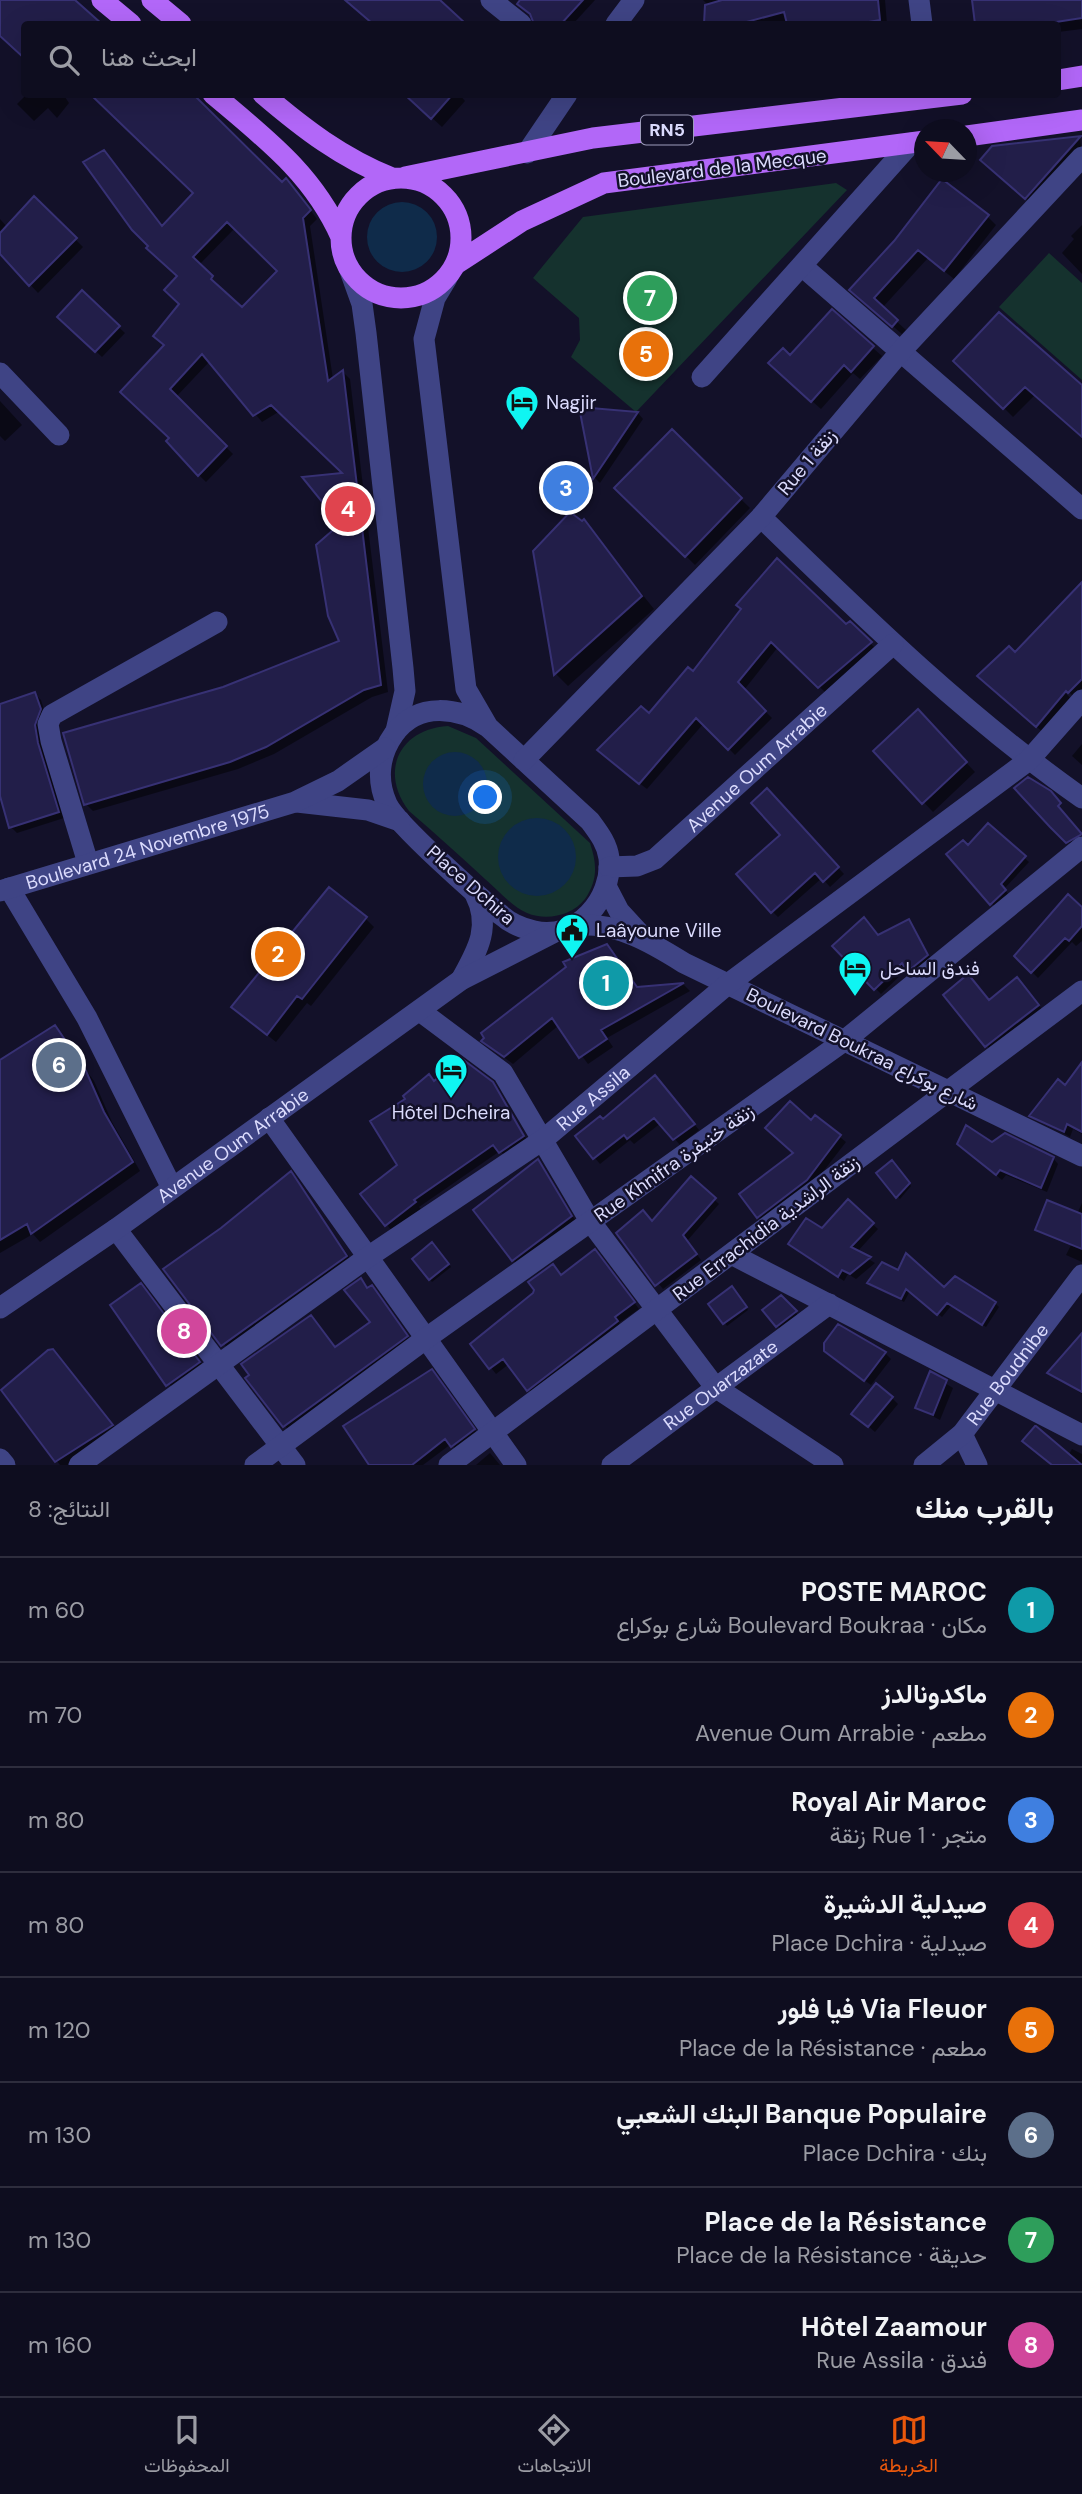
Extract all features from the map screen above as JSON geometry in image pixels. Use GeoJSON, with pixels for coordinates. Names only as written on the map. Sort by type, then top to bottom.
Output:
{"type":"FeatureCollection","features":[{"type":"Feature","properties":{"kind":"main road"},"geometry":{"type":"LineString","coordinates":[[102,0],[127,21]]}},
{"type":"Feature","properties":{"kind":"main road"},"geometry":{"type":"LineString","coordinates":[[152,0],[177,21]]}},
{"type":"Feature","properties":{"kind":"main road"},"geometry":{"type":"LineString","coordinates":[[1061,80],[1082,76]]}},
{"type":"Feature","properties":{"kind":"main road"},"geometry":{"type":"LineString","coordinates":[[218,98],[303,174],[327,206],[341,237],[349,268]]}},
{"type":"Feature","properties":{"kind":"main road"},"geometry":{"type":"LineString","coordinates":[[268,98],[319,141],[342,156],[398,178],[433,187],[454,207],[461,235],[451,271]]}},
{"type":"Feature","properties":{"kind":"main road","name":"RN5"},"geometry":{"type":"LineString","coordinates":[[341,237],[344,220],[361,192],[376,183],[593,138],[923,98]]}},
{"type":"Feature","properties":{"kind":"main road"},"geometry":{"type":"LineString","coordinates":[[977,135],[1082,120]]}},
{"type":"Feature","properties":{"kind":"main road","name":"Boulevard de la Mecque"},"geometry":{"type":"LineString","coordinates":[[451,271],[522,221],[604,183],[914,143]]}},
{"type":"Feature","properties":{"kind":"main road","name":"RN5"},"geometry":{"type":"LineString","coordinates":[[349,268],[372,291],[404,298],[420,296],[451,271]]}},
{"type":"Feature","properties":{"kind":"street"},"geometry":{"type":"LineString","coordinates":[[491,0],[517,21]]}},
{"type":"Feature","properties":{"kind":"street"},"geometry":{"type":"LineString","coordinates":[[618,21],[635,0]]}},
{"type":"Feature","properties":{"kind":"street"},"geometry":{"type":"LineString","coordinates":[[919,0],[922,21]]}},
{"type":"Feature","properties":{"kind":"street"},"geometry":{"type":"LineString","coordinates":[[549,121],[552,98]]}},
{"type":"Feature","properties":{"kind":"street"},"geometry":{"type":"LineString","coordinates":[[527,153],[563,98]]}},
{"type":"Feature","properties":{"kind":"street"},"geometry":{"type":"LineString","coordinates":[[702,377],[914,146]]}},
{"type":"Feature","properties":{"kind":"street","name":"Rue 1 زنقة"},"geometry":{"type":"LineString","coordinates":[[524,760],[761,517],[901,351],[1082,157]]}},
{"type":"Feature","properties":{"kind":"street"},"geometry":{"type":"LineString","coordinates":[[802,266],[1082,509]]}},
{"type":"Feature","properties":{"kind":"street","name":"Place Dchira"},"geometry":{"type":"LineString","coordinates":[[349,268],[362,304],[366,333],[405,691],[380,768],[381,787],[388,806],[400,821],[517,926],[536,932],[566,928]]}},
{"type":"Feature","properties":{"kind":"street"},"geometry":{"type":"LineString","coordinates":[[451,271],[435,298],[424,339],[464,678],[473,704],[488,727]]}},
{"type":"Feature","properties":{"kind":"street"},"geometry":{"type":"LineString","coordinates":[[0,373],[59,435]]}},
{"type":"Feature","properties":{"kind":"street"},"geometry":{"type":"LineString","coordinates":[[761,517],[892,644],[1029,760],[1082,798]]}},
{"type":"Feature","properties":{"kind":"street"},"geometry":{"type":"LineString","coordinates":[[88,863],[51,741],[48,724],[52,715],[216,622]]}},
{"type":"Feature","properties":{"kind":"street","name":"Avenue Oum Arrabie"},"geometry":{"type":"LineString","coordinates":[[607,877],[655,859],[892,644]]}},
{"type":"Feature","properties":{"kind":"street","name":"Rue Assila"},"geometry":{"type":"LineString","coordinates":[[79,1465],[368,1257],[544,1139],[728,984],[1029,760],[1082,700]]}},
{"type":"Feature","properties":{"kind":"street"},"geometry":{"type":"LineString","coordinates":[[390,740],[412,718],[431,711],[452,710],[471,715],[488,727],[590,821],[602,837],[607,877],[591,912],[566,928]]}},
{"type":"Feature","properties":{"kind":"street","name":"Boulevard 24 Novembre 1975"},"geometry":{"type":"LineString","coordinates":[[4,890],[295,802],[338,781],[390,740]]}},
{"type":"Feature","properties":{"kind":"street","name":"Boulevard 24 Novembre 1975"},"geometry":{"type":"LineString","coordinates":[[295,802],[345,806],[400,821]]}},
{"type":"Feature","properties":{"kind":"street","name":"Rue Khnifra زنقة خنيفرة"},"geometry":{"type":"LineString","coordinates":[[255,1465],[428,1337],[844,1041],[1082,847]]}},
{"type":"Feature","properties":{"kind":"street","name":"Boulevard Boukraa شارع بوكراع"},"geometry":{"type":"LineString","coordinates":[[607,877],[619,911],[643,938]]}},
{"type":"Feature","properties":{"kind":"street","name":"Avenue Oum Arrabie"},"geometry":{"type":"LineString","coordinates":[[461,980],[483,936],[484,920],[471,887]]}},
{"type":"Feature","properties":{"kind":"street"},"geometry":{"type":"LineString","coordinates":[[4,890],[88,1018],[172,1188]]}},
{"type":"Feature","properties":{"kind":"street","name":"Boulevard Boukraa شارع بوكراع"},"geometry":{"type":"LineString","coordinates":[[566,928],[608,925],[643,938],[728,984],[1082,1156]]}},
{"type":"Feature","properties":{"kind":"street","name":"Avenue Oum Arrabie"},"geometry":{"type":"LineString","coordinates":[[0,1308],[116,1229],[461,980],[566,928]]}},
{"type":"Feature","properties":{"kind":"street","name":"Rue Errachidia زنقة الراشدية"},"geometry":{"type":"LineString","coordinates":[[449,1465],[655,1310],[733,1255],[1082,991]]}},
{"type":"Feature","properties":{"kind":"street"},"geometry":{"type":"LineString","coordinates":[[420,1011],[503,1073],[590,1221],[715,1387],[833,1465]]}},
{"type":"Feature","properties":{"kind":"street"},"geometry":{"type":"LineString","coordinates":[[269,1118],[428,1337],[492,1434],[516,1465]]}},
{"type":"Feature","properties":{"kind":"street"},"geometry":{"type":"LineString","coordinates":[[116,1229],[295,1465]]}},
{"type":"Feature","properties":{"kind":"street"},"geometry":{"type":"LineString","coordinates":[[733,1255],[1082,1435]]}},
{"type":"Feature","properties":{"kind":"street","name":"Rue Boudnibe"},"geometry":{"type":"LineString","coordinates":[[924,1465],[962,1434],[1082,1275]]}},
{"type":"Feature","properties":{"kind":"street","name":"Rue Ouarzazate"},"geometry":{"type":"LineString","coordinates":[[612,1465],[829,1304]]}},
{"type":"Feature","properties":{"kind":"street"},"geometry":{"type":"LineString","coordinates":[[962,1434],[977,1465]]}},
{"type":"Feature","properties":{"kind":"street"},"geometry":{"type":"LineString","coordinates":[[796,1465],[814,1453]]}},
{"type":"Feature","properties":{"kind":"street"},"geometry":{"type":"LineString","coordinates":[[0,1459],[5,1465]]}},
{"type":"Feature","properties":{"kind":"green space"},"geometry":{"type":"Polygon","coordinates":[[[836,183],[847,190],[636,412],[571,357],[580,340],[579,318],[533,278],[583,217],[836,183]]]}},
{"type":"Feature","properties":{"kind":"green space"},"geometry":{"type":"Polygon","coordinates":[[[1049,253],[1082,283],[1082,380],[999,307],[1049,253]]]}},
{"type":"Feature","properties":{"kind":"green space"},"geometry":{"type":"Polygon","coordinates":[[[448,726],[476,738],[590,843],[595,865],[594,878],[580,905],[566,913],[550,917],[521,910],[409,811],[396,782],[395,768],[399,755],[406,744],[417,735],[448,726]]]}},
{"type":"Feature","properties":{"kind":"water"},"geometry":{"type":"Polygon","coordinates":[[[402,202],[427,212],[437,237],[427,262],[402,272],[377,262],[367,237],[377,212],[402,202]]]}},
{"type":"Feature","properties":{"kind":"water"},"geometry":{"type":"Polygon","coordinates":[[[449,752],[461,752],[478,761],[485,772],[485,796],[478,807],[461,816],[449,816],[437,811],[428,802],[423,790],[423,778],[428,766],[437,757],[449,752]]]}},
{"type":"Feature","properties":{"kind":"water"},"geometry":{"type":"Polygon","coordinates":[[[537,818],[552,821],[569,835],[576,857],[573,872],[559,889],[537,896],[522,893],[505,879],[498,857],[501,842],[515,825],[537,818]]]}},
{"type":"Feature","properties":{"kind":"building"},"geometry":{"type":"Polygon","coordinates":[[[0,0],[75,0],[99,21],[21,21],[21,55],[0,36],[0,0]]]}},
{"type":"Feature","properties":{"kind":"building"},"geometry":{"type":"Polygon","coordinates":[[[345,0],[440,0],[463,21],[370,21],[345,0]]]}},
{"type":"Feature","properties":{"kind":"building"},"geometry":{"type":"Polygon","coordinates":[[[520,0],[583,0],[564,21],[533,21],[530,14],[517,4],[520,0]]]}},
{"type":"Feature","properties":{"kind":"building"},"geometry":{"type":"Polygon","coordinates":[[[722,0],[878,0],[880,20],[786,21],[784,12],[750,21],[704,21],[705,5],[722,0]]]}},
{"type":"Feature","properties":{"kind":"building"},"geometry":{"type":"Polygon","coordinates":[[[972,0],[1082,0],[1082,18],[1061,21],[975,21],[972,0]]]}},
{"type":"Feature","properties":{"kind":"building"},"geometry":{"type":"Polygon","coordinates":[[[94,98],[197,98],[282,182],[286,178],[311,210],[303,218],[328,381],[343,370],[381,685],[364,690],[266,747],[230,762],[84,805],[63,733],[223,687],[339,641],[328,616],[316,545],[340,524],[302,477],[342,473],[271,405],[253,416],[202,354],[170,389],[227,446],[198,476],[166,441],[169,438],[120,392],[164,345],[153,336],[179,304],[164,290],[177,276],[146,248],[148,246],[132,230],[83,162],[104,150],[162,226],[193,193],[94,98]],[[227,222],[193,257],[213,276],[211,279],[242,307],[277,271],[227,222]]]}},
{"type":"Feature","properties":{"kind":"building"},"geometry":{"type":"Polygon","coordinates":[[[408,98],[449,98],[431,119],[408,98]]]}},
{"type":"Feature","properties":{"kind":"building"},"geometry":{"type":"Polygon","coordinates":[[[1081,136],[1025,199],[980,160],[992,146],[1081,136]]]}},
{"type":"Feature","properties":{"kind":"building"},"geometry":{"type":"Polygon","coordinates":[[[940,182],[946,182],[989,215],[944,271],[918,250],[874,298],[898,320],[892,327],[849,290],[894,241],[940,182]]]}},
{"type":"Feature","properties":{"kind":"building"},"geometry":{"type":"Polygon","coordinates":[[[34,196],[77,238],[29,286],[0,254],[0,233],[34,196]]]}},
{"type":"Feature","properties":{"kind":"building"},"geometry":{"type":"Polygon","coordinates":[[[82,290],[120,326],[95,352],[57,317],[82,290]]]}},
{"type":"Feature","properties":{"kind":"building"},"geometry":{"type":"Polygon","coordinates":[[[832,309],[874,346],[851,372],[844,365],[811,402],[768,363],[783,348],[790,355],[832,309]]]}},
{"type":"Feature","properties":{"kind":"building"},"geometry":{"type":"Polygon","coordinates":[[[999,312],[1082,385],[1082,437],[1025,387],[1003,409],[953,361],[999,312]]]}},
{"type":"Feature","properties":{"kind":"building"},"geometry":{"type":"Polygon","coordinates":[[[579,407],[638,412],[593,479],[579,407]]]}},
{"type":"Feature","properties":{"kind":"building"},"geometry":{"type":"Polygon","coordinates":[[[672,429],[742,498],[685,557],[614,488],[672,429]]]}},
{"type":"Feature","properties":{"kind":"building"},"geometry":{"type":"Polygon","coordinates":[[[570,512],[582,521],[584,519],[642,596],[554,675],[533,551],[570,512]]]}},
{"type":"Feature","properties":{"kind":"building"},"geometry":{"type":"Polygon","coordinates":[[[777,558],[846,624],[850,621],[872,642],[818,688],[771,642],[738,682],[766,711],[728,750],[696,718],[639,784],[597,750],[641,706],[649,713],[688,667],[693,671],[741,609],[736,605],[777,558]]]}},
{"type":"Feature","properties":{"kind":"building"},"geometry":{"type":"Polygon","coordinates":[[[1082,582],[1082,679],[1068,693],[1066,691],[1036,727],[977,676],[1009,646],[1015,652],[1082,582]]]}},
{"type":"Feature","properties":{"kind":"building"},"geometry":{"type":"Polygon","coordinates":[[[35,692],[41,709],[35,725],[38,743],[59,812],[9,828],[0,796],[0,704],[35,692]]]}},
{"type":"Feature","properties":{"kind":"building"},"geometry":{"type":"Polygon","coordinates":[[[918,709],[967,762],[922,804],[873,751],[918,709]]]}},
{"type":"Feature","properties":{"kind":"building"},"geometry":{"type":"Polygon","coordinates":[[[1028,777],[1051,791],[1061,803],[1058,806],[1082,834],[1066,843],[1050,827],[1014,788],[1028,777]]]}},
{"type":"Feature","properties":{"kind":"building"},"geometry":{"type":"Polygon","coordinates":[[[767,788],[839,867],[823,882],[815,873],[771,913],[736,874],[780,835],[751,803],[767,788]]]}},
{"type":"Feature","properties":{"kind":"building"},"geometry":{"type":"Polygon","coordinates":[[[988,823],[1026,856],[1001,884],[1006,890],[990,905],[946,854],[963,840],[968,845],[988,823]]]}},
{"type":"Feature","properties":{"kind":"building"},"geometry":{"type":"Polygon","coordinates":[[[329,887],[367,917],[302,999],[297,996],[267,1035],[231,1007],[329,887]]]}},
{"type":"Feature","properties":{"kind":"building"},"geometry":{"type":"Polygon","coordinates":[[[1068,894],[1082,907],[1082,926],[1069,941],[1065,938],[1031,973],[1014,956],[1068,894]]]}},
{"type":"Feature","properties":{"kind":"building"},"geometry":{"type":"Polygon","coordinates":[[[864,917],[878,935],[909,919],[928,955],[907,972],[902,963],[874,990],[832,946],[864,917]]]}},
{"type":"Feature","properties":{"kind":"building"},"geometry":{"type":"Polygon","coordinates":[[[607,944],[637,987],[684,983],[601,1030],[607,1039],[579,1058],[552,1018],[504,1057],[481,1041],[484,1038],[481,1033],[566,967],[563,962],[607,944]]]}},
{"type":"Feature","properties":{"kind":"building"},"geometry":{"type":"Polygon","coordinates":[[[968,974],[989,1000],[1017,977],[1039,1005],[985,1047],[943,995],[968,974]]]}},
{"type":"Feature","properties":{"kind":"building"},"geometry":{"type":"Polygon","coordinates":[[[55,1025],[86,1071],[104,1112],[133,1162],[31,1234],[27,1224],[0,1240],[0,1060],[55,1025]]]}},
{"type":"Feature","properties":{"kind":"building"},"geometry":{"type":"Polygon","coordinates":[[[461,1058],[493,1082],[524,1136],[499,1153],[493,1145],[414,1200],[416,1202],[385,1226],[360,1194],[397,1165],[370,1121],[405,1099],[403,1096],[429,1074],[434,1081],[461,1058]]]}},
{"type":"Feature","properties":{"kind":"building"},"geometry":{"type":"Polygon","coordinates":[[[1082,1062],[1082,1132],[1067,1124],[1064,1132],[1029,1116],[1058,1079],[1065,1085],[1082,1062]]]}},
{"type":"Feature","properties":{"kind":"building"},"geometry":{"type":"Polygon","coordinates":[[[655,1075],[695,1124],[673,1140],[654,1118],[627,1139],[624,1135],[593,1159],[575,1136],[600,1116],[603,1119],[655,1075]]]}},
{"type":"Feature","properties":{"kind":"building"},"geometry":{"type":"Polygon","coordinates":[[[790,1101],[811,1120],[815,1115],[841,1135],[807,1180],[757,1218],[739,1194],[793,1153],[765,1128],[790,1101]]]}},
{"type":"Feature","properties":{"kind":"building"},"geometry":{"type":"Polygon","coordinates":[[[966,1125],[992,1142],[1005,1133],[1054,1157],[1041,1188],[1000,1170],[996,1175],[957,1144],[966,1125]]]}},
{"type":"Feature","properties":{"kind":"building"},"geometry":{"type":"Polygon","coordinates":[[[538,1159],[572,1216],[512,1261],[473,1210],[538,1159]]]}},
{"type":"Feature","properties":{"kind":"building"},"geometry":{"type":"Polygon","coordinates":[[[892,1160],[910,1183],[896,1198],[876,1173],[892,1160]]]}},
{"type":"Feature","properties":{"kind":"building"},"geometry":{"type":"Polygon","coordinates":[[[291,1171],[347,1256],[221,1346],[163,1269],[221,1228],[291,1171]]]}},
{"type":"Feature","properties":{"kind":"building"},"geometry":{"type":"Polygon","coordinates":[[[691,1176],[716,1198],[683,1235],[697,1254],[655,1286],[616,1233],[643,1210],[652,1221],[691,1176]]]}},
{"type":"Feature","properties":{"kind":"building"},"geometry":{"type":"Polygon","coordinates":[[[848,1199],[874,1223],[851,1247],[871,1257],[850,1274],[842,1270],[838,1277],[788,1244],[806,1218],[822,1228],[848,1199]]]}},
{"type":"Feature","properties":{"kind":"building"},"geometry":{"type":"Polygon","coordinates":[[[1047,1200],[1082,1214],[1082,1249],[1035,1230],[1047,1200]]]}},
{"type":"Feature","properties":{"kind":"building"},"geometry":{"type":"Polygon","coordinates":[[[432,1242],[449,1264],[429,1280],[412,1259],[432,1242]]]}},
{"type":"Feature","properties":{"kind":"building"},"geometry":{"type":"Polygon","coordinates":[[[595,1249],[635,1302],[615,1317],[618,1321],[527,1391],[503,1359],[489,1369],[470,1344],[533,1293],[534,1290],[528,1282],[553,1264],[561,1275],[595,1249]]]}},
{"type":"Feature","properties":{"kind":"building"},"geometry":{"type":"Polygon","coordinates":[[[906,1253],[944,1287],[955,1276],[996,1302],[982,1325],[947,1303],[937,1315],[906,1289],[901,1299],[867,1283],[882,1262],[898,1270],[906,1253]]]}},
{"type":"Feature","properties":{"kind":"building"},"geometry":{"type":"Polygon","coordinates":[[[361,1278],[367,1288],[372,1285],[408,1336],[283,1427],[245,1378],[249,1375],[241,1364],[311,1315],[335,1347],[370,1322],[344,1290],[361,1278]]]}},
{"type":"Feature","properties":{"kind":"building"},"geometry":{"type":"Polygon","coordinates":[[[141,1283],[200,1362],[166,1386],[110,1305],[141,1283]]]}},
{"type":"Feature","properties":{"kind":"building"},"geometry":{"type":"Polygon","coordinates":[[[732,1286],[747,1307],[723,1324],[708,1304],[732,1286]]]}},
{"type":"Feature","properties":{"kind":"building"},"geometry":{"type":"Polygon","coordinates":[[[781,1295],[797,1311],[776,1327],[762,1310],[781,1295]]]}},
{"type":"Feature","properties":{"kind":"building"},"geometry":{"type":"Polygon","coordinates":[[[838,1324],[886,1352],[864,1381],[824,1351],[824,1343],[838,1324]]]}},
{"type":"Feature","properties":{"kind":"building"},"geometry":{"type":"Polygon","coordinates":[[[1082,1333],[1082,1392],[1047,1373],[1082,1333]]]}},
{"type":"Feature","properties":{"kind":"building"},"geometry":{"type":"Polygon","coordinates":[[[53,1349],[113,1425],[55,1462],[1,1390],[48,1350],[53,1349]]]}},
{"type":"Feature","properties":{"kind":"building"},"geometry":{"type":"Polygon","coordinates":[[[432,1369],[475,1429],[451,1447],[445,1439],[412,1465],[369,1465],[343,1426],[432,1369]]]}},
{"type":"Feature","properties":{"kind":"building"},"geometry":{"type":"Polygon","coordinates":[[[930,1371],[947,1380],[933,1415],[915,1408],[930,1371]]]}},
{"type":"Feature","properties":{"kind":"building"},"geometry":{"type":"Polygon","coordinates":[[[876,1383],[893,1397],[868,1427],[851,1414],[876,1383]]]}},
{"type":"Feature","properties":{"kind":"building"},"geometry":{"type":"Polygon","coordinates":[[[1035,1426],[1082,1465],[1052,1465],[1022,1441],[1035,1426]]]}},
{"type":"Feature","properties":{"kind":"place","name":"Place de la Résistance"},"geometry":{"type":"Point","coordinates":[650,298]}},
{"type":"Feature","properties":{"kind":"place","name":"Via Fleuor فيا فلور"},"geometry":{"type":"Point","coordinates":[646,354]}},
{"type":"Feature","properties":{"kind":"place","name":"Nagjir"},"geometry":{"type":"Point","coordinates":[522,432]}},
{"type":"Feature","properties":{"kind":"place","name":"Royal Air Maroc"},"geometry":{"type":"Point","coordinates":[566,488]}},
{"type":"Feature","properties":{"kind":"place","name":"صيدلية الدشيرة"},"geometry":{"type":"Point","coordinates":[348,509]}},
{"type":"Feature","properties":{"kind":"place","name":"ماكدونالدز"},"geometry":{"type":"Point","coordinates":[278,954]}},
{"type":"Feature","properties":{"kind":"place","name":"Laâyoune Ville"},"geometry":{"type":"Point","coordinates":[572,960]}},
{"type":"Feature","properties":{"kind":"place","name":"POSTE MAROC"},"geometry":{"type":"Point","coordinates":[606,983]}},
{"type":"Feature","properties":{"kind":"place","name":"فندق الساحل"},"geometry":{"type":"Point","coordinates":[855,998]}},
{"type":"Feature","properties":{"kind":"place","name":"Banque Populaire البنك الشعبي"},"geometry":{"type":"Point","coordinates":[59,1065]}},
{"type":"Feature","properties":{"kind":"place","name":"Hôtel Dcheira"},"geometry":{"type":"Point","coordinates":[451,1100]}},
{"type":"Feature","properties":{"kind":"place","name":"Hôtel Zaamour"},"geometry":{"type":"Point","coordinates":[184,1331]}}]}
